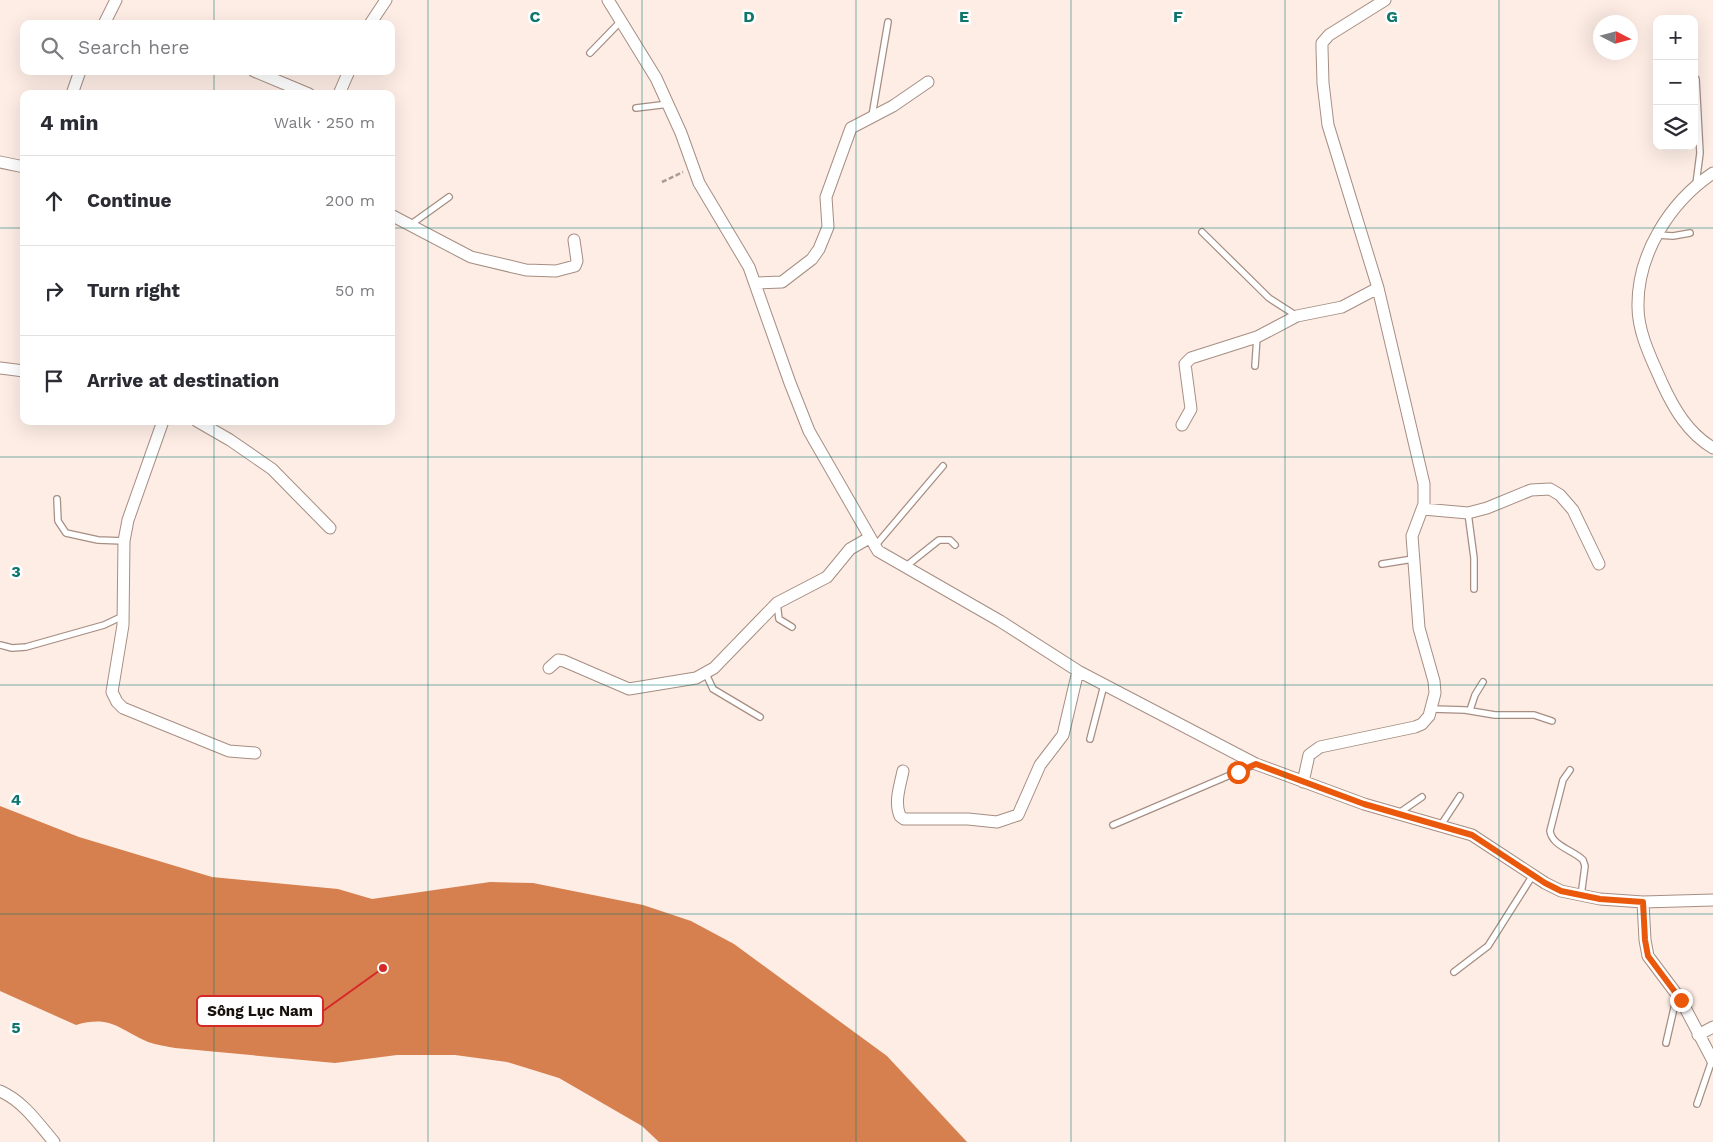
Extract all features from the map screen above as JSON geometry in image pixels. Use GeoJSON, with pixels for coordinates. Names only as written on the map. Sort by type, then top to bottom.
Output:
{"type":"FeatureCollection","features":[{"type":"Feature","properties":{"kind":"street"},"geometry":{"type":"LineString","coordinates":[[106,20],[116,0]]}},
{"type":"Feature","properties":{"kind":"street"},"geometry":{"type":"LineString","coordinates":[[373,20],[386,0]]}},
{"type":"Feature","properties":{"kind":"street"},"geometry":{"type":"LineString","coordinates":[[1302,782],[1309,755],[1320,747],[1422,724],[1432,709],[1435,694],[1434,681],[1419,628],[1413,559],[1412,531],[1423,509],[1424,484],[1378,288],[1328,125],[1322,83],[1322,43],[1329,35],[1385,0]]}},
{"type":"Feature","properties":{"kind":"street"},"geometry":{"type":"LineString","coordinates":[[610,1],[656,78],[669,104],[699,183],[739,247],[756,284],[800,410],[871,542],[886,557],[1000,620],[1078,671],[1256,764],[1364,804],[1472,835],[1561,891],[1581,896],[1643,902],[1712,902]]}},
{"type":"Feature","properties":{"kind":"street"},"geometry":{"type":"LineString","coordinates":[[73,90],[79,75]]}},
{"type":"Feature","properties":{"kind":"street"},"geometry":{"type":"LineString","coordinates":[[264,75],[299,90]]}},
{"type":"Feature","properties":{"kind":"street"},"geometry":{"type":"LineString","coordinates":[[341,90],[347,75]]}},
{"type":"Feature","properties":{"kind":"street"},"geometry":{"type":"LineString","coordinates":[[756,284],[782,282],[812,258],[819,249],[828,227],[826,197],[851,128],[893,106],[928,82]]}},
{"type":"Feature","properties":{"kind":"street"},"geometry":{"type":"LineString","coordinates":[[0,162],[20,166]]}},
{"type":"Feature","properties":{"kind":"street"},"geometry":{"type":"LineString","coordinates":[[1713,172],[1696,184],[1657,235],[1646,259],[1640,282],[1638,308],[1640,327],[1655,367],[1678,414],[1701,440],[1713,448]]}},
{"type":"Feature","properties":{"kind":"street"},"geometry":{"type":"LineString","coordinates":[[395,217],[471,257],[526,270],[556,271],[574,266],[577,260],[574,240]]}},
{"type":"Feature","properties":{"kind":"street"},"geometry":{"type":"LineString","coordinates":[[1182,425],[1191,409],[1185,370],[1187,361],[1257,337],[1296,316],[1342,307],[1378,288]]}},
{"type":"Feature","properties":{"kind":"street"},"geometry":{"type":"LineString","coordinates":[[0,368],[20,370]]}},
{"type":"Feature","properties":{"kind":"street"},"geometry":{"type":"LineString","coordinates":[[161,425],[132,502],[124,541],[123,616],[112,692],[117,702],[123,708],[220,748],[235,753],[255,753]]}},
{"type":"Feature","properties":{"kind":"street"},"geometry":{"type":"LineString","coordinates":[[205,425],[272,469],[330,528]]}},
{"type":"Feature","properties":{"kind":"street"},"geometry":{"type":"LineString","coordinates":[[1423,509],[1468,513],[1487,508],[1525,492],[1550,489],[1560,495],[1573,510],[1599,564]]}},
{"type":"Feature","properties":{"kind":"street"},"geometry":{"type":"LineString","coordinates":[[549,668],[558,660],[564,661],[629,690],[696,678],[706,674],[778,603],[827,577],[850,549],[871,542]]}},
{"type":"Feature","properties":{"kind":"street"},"geometry":{"type":"LineString","coordinates":[[903,771],[897,799],[897,810],[904,819],[997,822],[1012,818],[1023,808],[1040,765],[1063,735],[1078,671]]}},
{"type":"Feature","properties":{"kind":"street"},"geometry":{"type":"LineString","coordinates":[[1643,902],[1645,940],[1648,956],[1690,1014],[1698,1035],[1713,1060]]}},
{"type":"Feature","properties":{"kind":"street"},"geometry":{"type":"LineString","coordinates":[[1698,1035],[1713,1027]]}},
{"type":"Feature","properties":{"kind":"street"},"geometry":{"type":"LineString","coordinates":[[0,1091],[14,1098],[25,1108],[54,1142]]}},
{"type":"Feature","properties":{"kind":"lane"},"geometry":{"type":"LineString","coordinates":[[590,54],[621,21]]}},
{"type":"Feature","properties":{"kind":"lane"},"geometry":{"type":"LineString","coordinates":[[872,116],[888,22]]}},
{"type":"Feature","properties":{"kind":"lane"},"geometry":{"type":"LineString","coordinates":[[636,108],[669,104]]}},
{"type":"Feature","properties":{"kind":"lane"},"geometry":{"type":"LineString","coordinates":[[1696,184],[1700,153],[1697,105]]}},
{"type":"Feature","properties":{"kind":"lane"},"geometry":{"type":"LineString","coordinates":[[410,225],[449,197]]}},
{"type":"Feature","properties":{"kind":"lane"},"geometry":{"type":"LineString","coordinates":[[1202,232],[1269,298],[1296,316]]}},
{"type":"Feature","properties":{"kind":"lane"},"geometry":{"type":"LineString","coordinates":[[1657,235],[1673,236],[1690,233]]}},
{"type":"Feature","properties":{"kind":"lane"},"geometry":{"type":"LineString","coordinates":[[1255,366],[1257,337]]}},
{"type":"Feature","properties":{"kind":"lane"},"geometry":{"type":"LineString","coordinates":[[871,542],[943,466]]}},
{"type":"Feature","properties":{"kind":"lane"},"geometry":{"type":"LineString","coordinates":[[57,499],[58,522],[66,533],[98,540],[124,541]]}},
{"type":"Feature","properties":{"kind":"lane"},"geometry":{"type":"LineString","coordinates":[[1468,513],[1474,558],[1474,589]]}},
{"type":"Feature","properties":{"kind":"lane"},"geometry":{"type":"LineString","coordinates":[[905,567],[939,540],[950,540],[955,545]]}},
{"type":"Feature","properties":{"kind":"lane"},"geometry":{"type":"LineString","coordinates":[[1382,564],[1413,559]]}},
{"type":"Feature","properties":{"kind":"lane"},"geometry":{"type":"LineString","coordinates":[[778,603],[779,619],[792,627]]}},
{"type":"Feature","properties":{"kind":"lane"},"geometry":{"type":"LineString","coordinates":[[0,645],[12,648],[26,647],[104,625],[123,616]]}},
{"type":"Feature","properties":{"kind":"lane"},"geometry":{"type":"LineString","coordinates":[[706,674],[713,689],[760,717]]}},
{"type":"Feature","properties":{"kind":"lane"},"geometry":{"type":"LineString","coordinates":[[1470,710],[1475,695],[1483,682]]}},
{"type":"Feature","properties":{"kind":"lane"},"geometry":{"type":"LineString","coordinates":[[1090,739],[1104,685]]}},
{"type":"Feature","properties":{"kind":"lane"},"geometry":{"type":"LineString","coordinates":[[1432,709],[1470,710],[1495,716],[1534,715],[1552,722]]}},
{"type":"Feature","properties":{"kind":"lane"},"geometry":{"type":"LineString","coordinates":[[1113,825],[1256,764]]}},
{"type":"Feature","properties":{"kind":"lane"},"geometry":{"type":"LineString","coordinates":[[1570,770],[1563,780],[1550,831],[1551,837],[1556,842],[1583,860],[1585,866],[1581,896]]}},
{"type":"Feature","properties":{"kind":"lane"},"geometry":{"type":"LineString","coordinates":[[1441,825],[1460,796]]}},
{"type":"Feature","properties":{"kind":"lane"},"geometry":{"type":"LineString","coordinates":[[1399,813],[1422,797]]}},
{"type":"Feature","properties":{"kind":"lane"},"geometry":{"type":"LineString","coordinates":[[1454,972],[1488,946],[1533,875]]}},
{"type":"Feature","properties":{"kind":"lane"},"geometry":{"type":"LineString","coordinates":[[1666,1043],[1678,995]]}},
{"type":"Feature","properties":{"kind":"lane"},"geometry":{"type":"LineString","coordinates":[[1697,1104],[1713,1060]]}},
{"type":"Feature","properties":{"kind":"path"},"geometry":{"type":"LineString","coordinates":[[662,182],[693,167]]}},
{"type":"Feature","properties":{"kind":"shaded area"},"geometry":{"type":"Polygon","coordinates":[[[0,806],[79,837],[212,877],[338,889],[372,899],[490,882],[533,883],[643,905],[691,921],[734,944],[887,1056],[967,1142],[659,1142],[642,1126],[559,1078],[507,1062],[455,1055],[397,1055],[335,1063],[175,1048],[148,1042],[121,1028],[106,1023],[88,1022],[76,1025],[0,991],[0,806]]]}},
{"type":"Feature","properties":{"kind":"place","name":"Sông Lục Nam"},"geometry":{"type":"Point","coordinates":[383,968]}},
{"type":"Feature","properties":{"kind":"route"},"geometry":{"type":"LineString","coordinates":[[1238,772],[1256,764],[1364,804],[1472,835],[1545,883],[1561,891],[1600,899],[1643,902],[1645,940],[1648,956],[1681,1000]]}}]}
